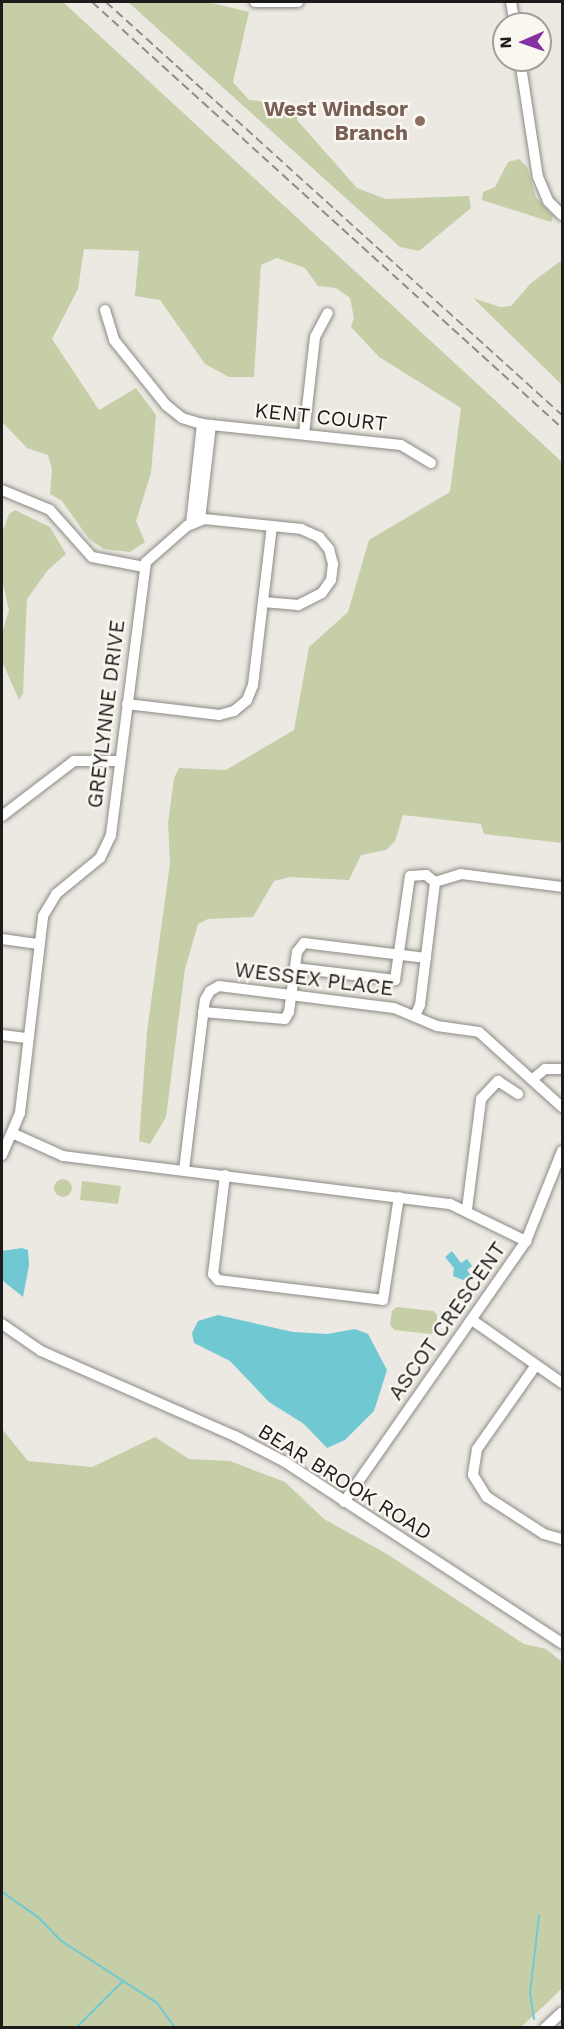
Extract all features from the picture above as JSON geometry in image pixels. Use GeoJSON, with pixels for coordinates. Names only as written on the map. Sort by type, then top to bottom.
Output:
{"type":"FeatureCollection","features":[{"type":"Feature","properties":{"kind":"street"},"geometry":{"type":"LineString","coordinates":[[255,2],[298,2]]}},
{"type":"Feature","properties":{"kind":"street"},"geometry":{"type":"LineString","coordinates":[[522,72],[538,177],[548,201],[562,215]]}},
{"type":"Feature","properties":{"kind":"street","name":"KENT COURT"},"geometry":{"type":"LineString","coordinates":[[105,310],[114,339],[166,405],[182,418],[207,424],[403,446],[431,463]]}},
{"type":"Feature","properties":{"kind":"street"},"geometry":{"type":"LineString","coordinates":[[304,434],[315,337],[328,313]]}},
{"type":"Feature","properties":{"kind":"street"},"geometry":{"type":"LineString","coordinates":[[196,522],[207,424]]}},
{"type":"Feature","properties":{"kind":"street"},"geometry":{"type":"LineString","coordinates":[[2,490],[52,511],[94,558],[144,567],[153,552],[196,522],[301,529],[319,537],[330,553],[333,572],[325,590],[310,602],[294,605],[263,602]]}},
{"type":"Feature","properties":{"kind":"street"},"geometry":{"type":"LineString","coordinates":[[127,704],[215,715],[240,707],[254,686],[272,526]]}},
{"type":"Feature","properties":{"kind":"street","name":"GREYLYNNE DRIVE"},"geometry":{"type":"LineString","coordinates":[[2,1155],[20,1113],[39,944],[49,903],[97,860],[109,842],[144,567]]}},
{"type":"Feature","properties":{"kind":"street"},"geometry":{"type":"LineString","coordinates":[[2,816],[74,761],[120,761]]}},
{"type":"Feature","properties":{"kind":"street"},"geometry":{"type":"LineString","coordinates":[[435,882],[461,874],[562,887]]}},
{"type":"Feature","properties":{"kind":"street"},"geometry":{"type":"LineString","coordinates":[[295,968],[393,981],[397,978],[409,876],[426,875],[435,882]]}},
{"type":"Feature","properties":{"kind":"street"},"geometry":{"type":"LineString","coordinates":[[415,1016],[426,958],[435,882]]}},
{"type":"Feature","properties":{"kind":"street"},"geometry":{"type":"LineString","coordinates":[[2,939],[39,944]]}},
{"type":"Feature","properties":{"kind":"street"},"geometry":{"type":"LineString","coordinates":[[203,1011],[282,1021],[289,1015],[297,949],[305,943],[426,958]]}},
{"type":"Feature","properties":{"kind":"street","name":"WESSEX PLACE"},"geometry":{"type":"LineString","coordinates":[[184,1170],[203,1011],[207,994],[219,986],[394,1008],[438,1027],[481,1033],[562,1107]]}},
{"type":"Feature","properties":{"kind":"street"},"geometry":{"type":"LineString","coordinates":[[2,1035],[28,1038]]}},
{"type":"Feature","properties":{"kind":"street"},"geometry":{"type":"LineString","coordinates":[[533,1079],[546,1068],[562,1069]]}},
{"type":"Feature","properties":{"kind":"street"},"geometry":{"type":"LineString","coordinates":[[467,1209],[482,1097],[498,1081],[518,1094]]}},
{"type":"Feature","properties":{"kind":"street"},"geometry":{"type":"LineString","coordinates":[[12,1133],[62,1155],[399,1197],[467,1209],[526,1241]]}},
{"type":"Feature","properties":{"kind":"street","name":"ASCOT CRESCENT"},"geometry":{"type":"LineString","coordinates":[[344,1502],[526,1241],[562,1151]]}},
{"type":"Feature","properties":{"kind":"street"},"geometry":{"type":"LineString","coordinates":[[225,1175],[213,1277],[276,1287],[386,1299],[399,1197]]}},
{"type":"Feature","properties":{"kind":"street"},"geometry":{"type":"LineString","coordinates":[[472,1320],[562,1383]]}},
{"type":"Feature","properties":{"kind":"street","name":"BEAR BROOK ROAD"},"geometry":{"type":"LineString","coordinates":[[2,1324],[41,1351],[255,1446],[562,1642]]}},
{"type":"Feature","properties":{"kind":"street"},"geometry":{"type":"LineString","coordinates":[[536,1365],[477,1449],[473,1475],[480,1490],[489,1499],[544,1534],[562,1539]]}},
{"type":"Feature","properties":{"kind":"street"},"geometry":{"type":"LineString","coordinates":[[545,2028],[562,2012]]}},
{"type":"Feature","properties":{"kind":"green space"},"geometry":{"type":"Polygon","coordinates":[[[2,2],[63,2],[562,462],[562,843],[484,834],[481,824],[403,815],[395,841],[386,850],[361,855],[349,880],[290,877],[274,881],[253,917],[208,919],[198,924],[185,969],[166,1117],[150,1144],[139,1141],[147,1032],[170,863],[168,823],[174,778],[179,768],[226,770],[294,730],[309,647],[348,612],[369,540],[450,492],[461,408],[379,357],[351,327],[354,318],[350,298],[336,288],[318,286],[305,268],[277,258],[261,265],[254,377],[229,377],[205,364],[160,300],[135,296],[139,251],[84,249],[78,289],[52,339],[99,410],[136,388],[156,415],[151,473],[136,521],[145,542],[130,552],[104,549],[89,539],[62,501],[50,494],[52,469],[48,455],[27,448],[2,422],[2,2]]]}},
{"type":"Feature","properties":{"kind":"green space"},"geometry":{"type":"Polygon","coordinates":[[[128,2],[208,2],[249,12],[233,82],[249,100],[292,104],[297,109],[297,120],[357,188],[386,199],[469,196],[471,208],[419,251],[400,247],[128,2]]]}},
{"type":"Feature","properties":{"kind":"green space"},"geometry":{"type":"Polygon","coordinates":[[[519,159],[527,167],[536,197],[553,216],[551,222],[482,200],[483,192],[495,187],[508,162],[519,159]]]}},
{"type":"Feature","properties":{"kind":"green space"},"geometry":{"type":"Polygon","coordinates":[[[562,260],[562,385],[473,298],[500,307],[511,306],[531,283],[562,260]]]}},
{"type":"Feature","properties":{"kind":"green space"},"geometry":{"type":"Polygon","coordinates":[[[15,510],[50,527],[66,554],[48,570],[27,599],[23,694],[19,700],[2,661],[3,630],[9,610],[2,580],[2,533],[9,514],[15,510]]]}},
{"type":"Feature","properties":{"kind":"green space"},"geometry":{"type":"Polygon","coordinates":[[[63,1179],[69,1182],[72,1188],[69,1194],[63,1197],[57,1194],[54,1188],[57,1182],[63,1179]]]}},
{"type":"Feature","properties":{"kind":"green space"},"geometry":{"type":"Polygon","coordinates":[[[82,1181],[121,1186],[118,1204],[80,1200],[82,1181]]]}},
{"type":"Feature","properties":{"kind":"green space"},"geometry":{"type":"Polygon","coordinates":[[[397,1307],[433,1311],[437,1315],[436,1330],[431,1334],[394,1330],[390,1325],[392,1311],[397,1307]]]}},
{"type":"Feature","properties":{"kind":"green space"},"geometry":{"type":"Polygon","coordinates":[[[2,1429],[28,1461],[92,1467],[155,1437],[189,1459],[230,1461],[285,1482],[324,1519],[387,1554],[524,1644],[546,1649],[562,1662],[562,1988],[520,2028],[2,2027],[2,1429]]]}},
{"type":"Feature","properties":{"kind":"water"},"geometry":{"type":"Polygon","coordinates":[[[22,1248],[28,1250],[29,1265],[23,1297],[2,1280],[2,1251],[22,1248]]]}},
{"type":"Feature","properties":{"kind":"water"},"geometry":{"type":"Polygon","coordinates":[[[452,1251],[461,1263],[467,1259],[472,1266],[467,1270],[471,1275],[463,1280],[453,1276],[454,1268],[445,1257],[452,1251]]]}},
{"type":"Feature","properties":{"kind":"water"},"geometry":{"type":"Polygon","coordinates":[[[218,1315],[293,1332],[327,1334],[355,1329],[368,1334],[387,1370],[374,1411],[345,1440],[327,1448],[304,1424],[269,1402],[230,1361],[194,1343],[192,1333],[198,1321],[218,1315]]]}},
{"type":"Feature","properties":{"kind":"waterway"},"geometry":{"type":"LineString","coordinates":[[2,1892],[38,1917],[60,1940],[157,2003],[175,2028]]}},
{"type":"Feature","properties":{"kind":"waterway"},"geometry":{"type":"LineString","coordinates":[[534,2019],[530,1993],[539,1916]]}},
{"type":"Feature","properties":{"kind":"waterway"},"geometry":{"type":"LineString","coordinates":[[76,2028],[123,1981]]}},
{"type":"Feature","properties":{"kind":"railway"},"geometry":{"type":"LineString","coordinates":[[92,2],[562,428]]}},
{"type":"Feature","properties":{"kind":"railway"},"geometry":{"type":"LineString","coordinates":[[106,2],[562,415]]}},
{"type":"Feature","properties":{"kind":"place","name":"West Windsor Branch"},"geometry":{"type":"Point","coordinates":[420,121]}}]}
